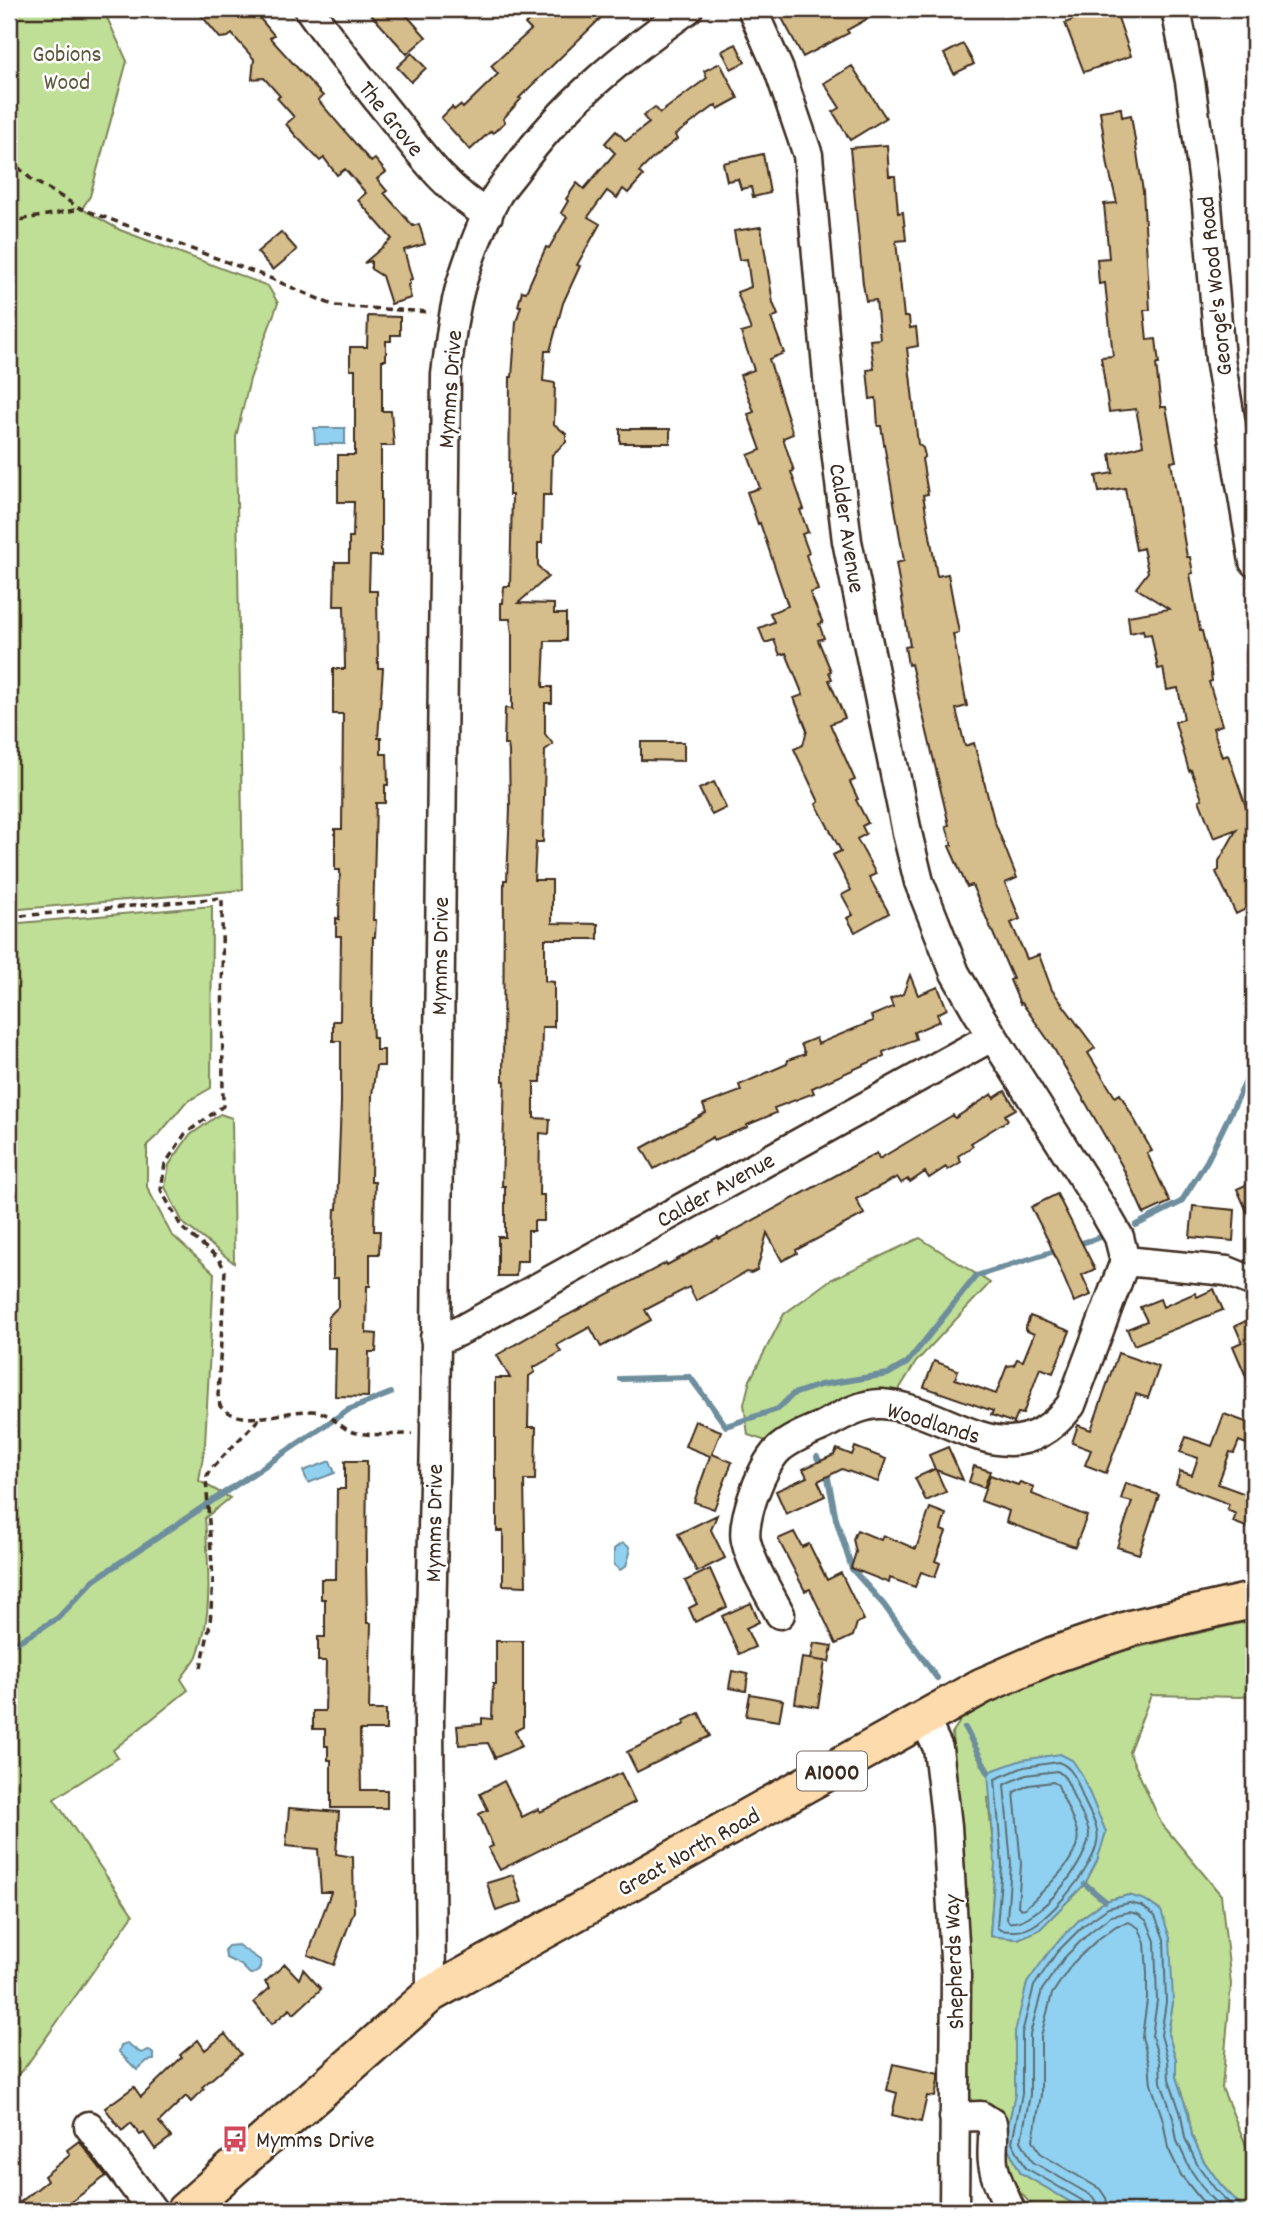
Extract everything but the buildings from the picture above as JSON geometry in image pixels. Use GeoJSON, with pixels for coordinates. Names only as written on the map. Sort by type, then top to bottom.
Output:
{"type":"FeatureCollection","features":[{"type":"Feature","properties":{"kind":"main road","name":"Great North Road"},"geometry":{"type":"LineString","coordinates":[[184,2211],[431,1994],[982,1686],[1052,1655],[1132,1628],[1254,1600]]}},
{"type":"Feature","properties":{"kind":"street","name":"The Grove"},"geometry":{"type":"LineString","coordinates":[[309,9],[443,182],[488,215]]}},
{"type":"Feature","properties":{"kind":"street","name":"Mymms Drive"},"geometry":{"type":"LineString","coordinates":[[431,1994],[429,1728],[435,1435],[446,375],[454,313],[462,281],[497,195],[534,145],[586,89],[640,43],[688,9]]}},
{"type":"Feature","properties":{"kind":"street","name":"Calder Avenue"},"geometry":{"type":"LineString","coordinates":[[752,9],[779,70],[808,155],[830,400],[847,541],[919,882],[950,961],[993,1036],[1104,1211],[1119,1237],[1125,1261]]}},
{"type":"Feature","properties":{"kind":"street","name":"George's Wood Road"},"geometry":{"type":"LineString","coordinates":[[1176,9],[1190,81],[1207,205],[1220,359],[1254,562]]}},
{"type":"Feature","properties":{"kind":"street","name":"Calder Avenue"},"geometry":{"type":"LineString","coordinates":[[435,1338],[449,1336],[463,1329],[993,1036]]}},
{"type":"Feature","properties":{"kind":"street"},"geometry":{"type":"LineString","coordinates":[[1125,1261],[1227,1271],[1254,1282]]}},
{"type":"Feature","properties":{"kind":"street","name":"Woodlands"},"geometry":{"type":"LineString","coordinates":[[780,1614],[745,1539],[747,1518],[759,1482],[777,1450],[853,1410],[879,1404],[905,1409],[1000,1441],[1019,1440],[1048,1429],[1071,1405],[1125,1261]]}},
{"type":"Feature","properties":{"kind":"street","name":"Shepherds Way"},"geometry":{"type":"LineString","coordinates":[[923,1717],[939,1748],[947,1826],[956,1975],[954,2211]]}},
{"type":"Feature","properties":{"kind":"street"},"geometry":{"type":"LineString","coordinates":[[954,2117],[981,2116],[992,2123],[995,2136],[992,2162],[1011,2211]]}},
{"type":"Feature","properties":{"kind":"street"},"geometry":{"type":"LineString","coordinates":[[89,2126],[153,2211]]}},
{"type":"Feature","properties":{"kind":"path"},"geometry":{"type":"LineString","coordinates":[[9,24],[15,9]]}},
{"type":"Feature","properties":{"kind":"path"},"geometry":{"type":"LineString","coordinates":[[9,159],[31,179],[82,209],[265,276],[335,306],[454,313]]}},
{"type":"Feature","properties":{"kind":"path"},"geometry":{"type":"LineString","coordinates":[[9,222],[82,209]]}},
{"type":"Feature","properties":{"kind":"path"},"geometry":{"type":"LineString","coordinates":[[9,917],[222,898],[223,1105],[185,1134],[165,1164],[161,1190],[182,1228],[219,1259],[225,1271],[218,1395],[220,1406],[232,1416],[261,1417],[312,1410],[331,1415],[355,1433],[435,1435]]}},
{"type":"Feature","properties":{"kind":"path"},"geometry":{"type":"LineString","coordinates":[[201,1668],[213,1580],[206,1478],[210,1470],[261,1417]]}},
{"type":"Feature","properties":{"kind":"green space","name":"Gobions Wood"},"geometry":{"type":"Polygon","coordinates":[[[9,9],[103,9],[127,61],[90,196],[82,209],[120,230],[268,286],[278,303],[250,379],[236,437],[243,890],[9,910],[9,9]]]}},
{"type":"Feature","properties":{"kind":"green space"},"geometry":{"type":"Polygon","coordinates":[[[212,906],[211,1088],[185,1103],[147,1145],[147,1187],[171,1234],[214,1273],[205,1444],[199,1481],[230,1498],[205,1518],[208,1605],[197,1656],[181,1679],[188,1690],[113,1750],[118,1758],[54,1799],[133,1915],[26,2066],[9,2084],[9,924],[212,906]]]}},
{"type":"Feature","properties":{"kind":"green space"},"geometry":{"type":"Polygon","coordinates":[[[220,1114],[232,1118],[234,1263],[183,1223],[165,1187],[169,1165],[189,1136],[220,1114]]]}},
{"type":"Feature","properties":{"kind":"green space"},"geometry":{"type":"Polygon","coordinates":[[[920,1238],[990,1283],[916,1362],[898,1391],[875,1391],[769,1442],[748,1435],[744,1404],[750,1380],[784,1314],[830,1280],[920,1238]]]}},
{"type":"Feature","properties":{"kind":"green space"},"geometry":{"type":"Polygon","coordinates":[[[1254,1620],[1254,1695],[1151,1695],[1129,1752],[1161,1823],[1221,1895],[1231,1984],[1222,2088],[1254,2164],[1254,2211],[1246,2211],[1221,2185],[1203,2160],[1192,2136],[1168,2034],[1173,2002],[1129,1895],[1105,1901],[1079,1920],[1015,2032],[1015,2094],[1005,2142],[1021,2173],[1086,2211],[1037,2211],[1018,2190],[969,2111],[967,1970],[952,1733],[967,1711],[1033,1681],[1105,1655],[1254,1620]],[[988,1798],[995,1865],[990,1936],[1018,1939],[1039,1930],[1085,1884],[1106,1832],[1093,1804],[988,1798]]]}},
{"type":"Feature","properties":{"kind":"water"},"geometry":{"type":"Polygon","coordinates":[[[314,428],[345,428],[345,444],[315,444],[314,428]]]}},
{"type":"Feature","properties":{"kind":"water"},"geometry":{"type":"Polygon","coordinates":[[[330,1461],[335,1473],[308,1483],[303,1471],[330,1461]]]}},
{"type":"Feature","properties":{"kind":"water"},"geometry":{"type":"Polygon","coordinates":[[[622,1543],[629,1547],[630,1553],[626,1566],[620,1570],[614,1565],[614,1549],[622,1543]]]}},
{"type":"Feature","properties":{"kind":"water"},"geometry":{"type":"Polygon","coordinates":[[[1060,1754],[1072,1760],[1081,1773],[1106,1832],[1097,1861],[1085,1884],[1039,1930],[1018,1939],[990,1936],[995,1865],[988,1772],[1022,1760],[1060,1754]]]}},
{"type":"Feature","properties":{"kind":"water"},"geometry":{"type":"Polygon","coordinates":[[[1129,1895],[1145,1900],[1161,1911],[1170,1938],[1173,2002],[1168,2034],[1192,2136],[1203,2160],[1221,2185],[1246,2211],[1086,2211],[1021,2173],[1005,2142],[1015,2094],[1015,2032],[1027,1983],[1052,1948],[1079,1920],[1105,1901],[1129,1895]]]}},
{"type":"Feature","properties":{"kind":"water"},"geometry":{"type":"Polygon","coordinates":[[[238,1945],[260,1960],[257,1972],[250,1974],[241,1965],[226,1958],[225,1949],[238,1945]]]}},
{"type":"Feature","properties":{"kind":"water"},"geometry":{"type":"Polygon","coordinates":[[[127,2043],[141,2053],[149,2050],[154,2055],[154,2060],[147,2061],[137,2070],[119,2052],[121,2045],[127,2043]]]}},
{"type":"Feature","properties":{"kind":"waterway"},"geometry":{"type":"LineString","coordinates":[[1136,1225],[1181,1202],[1207,1161],[1254,1065]]}},
{"type":"Feature","properties":{"kind":"waterway"},"geometry":{"type":"LineString","coordinates":[[1075,1245],[1101,1237]]}},
{"type":"Feature","properties":{"kind":"waterway"},"geometry":{"type":"LineString","coordinates":[[620,1379],[690,1377],[726,1426],[778,1409],[793,1394],[820,1385],[888,1374],[907,1363],[976,1276],[1058,1250]]}},
{"type":"Feature","properties":{"kind":"waterway"},"geometry":{"type":"LineString","coordinates":[[9,1647],[58,1618],[94,1580],[348,1410],[391,1393]]}},
{"type":"Feature","properties":{"kind":"waterway"},"geometry":{"type":"LineString","coordinates":[[817,1457],[828,1478],[836,1519],[852,1569],[884,1605],[937,1678]]}},
{"type":"Feature","properties":{"kind":"waterway"},"geometry":{"type":"LineString","coordinates":[[965,1728],[988,1772]]}},
{"type":"Feature","properties":{"kind":"waterway"},"geometry":{"type":"LineString","coordinates":[[1085,1884],[1105,1901]]}},
{"type":"Feature","properties":{"kind":"place","name":"Mymms Drive"},"geometry":{"type":"Point","coordinates":[235,2139]}}]}
